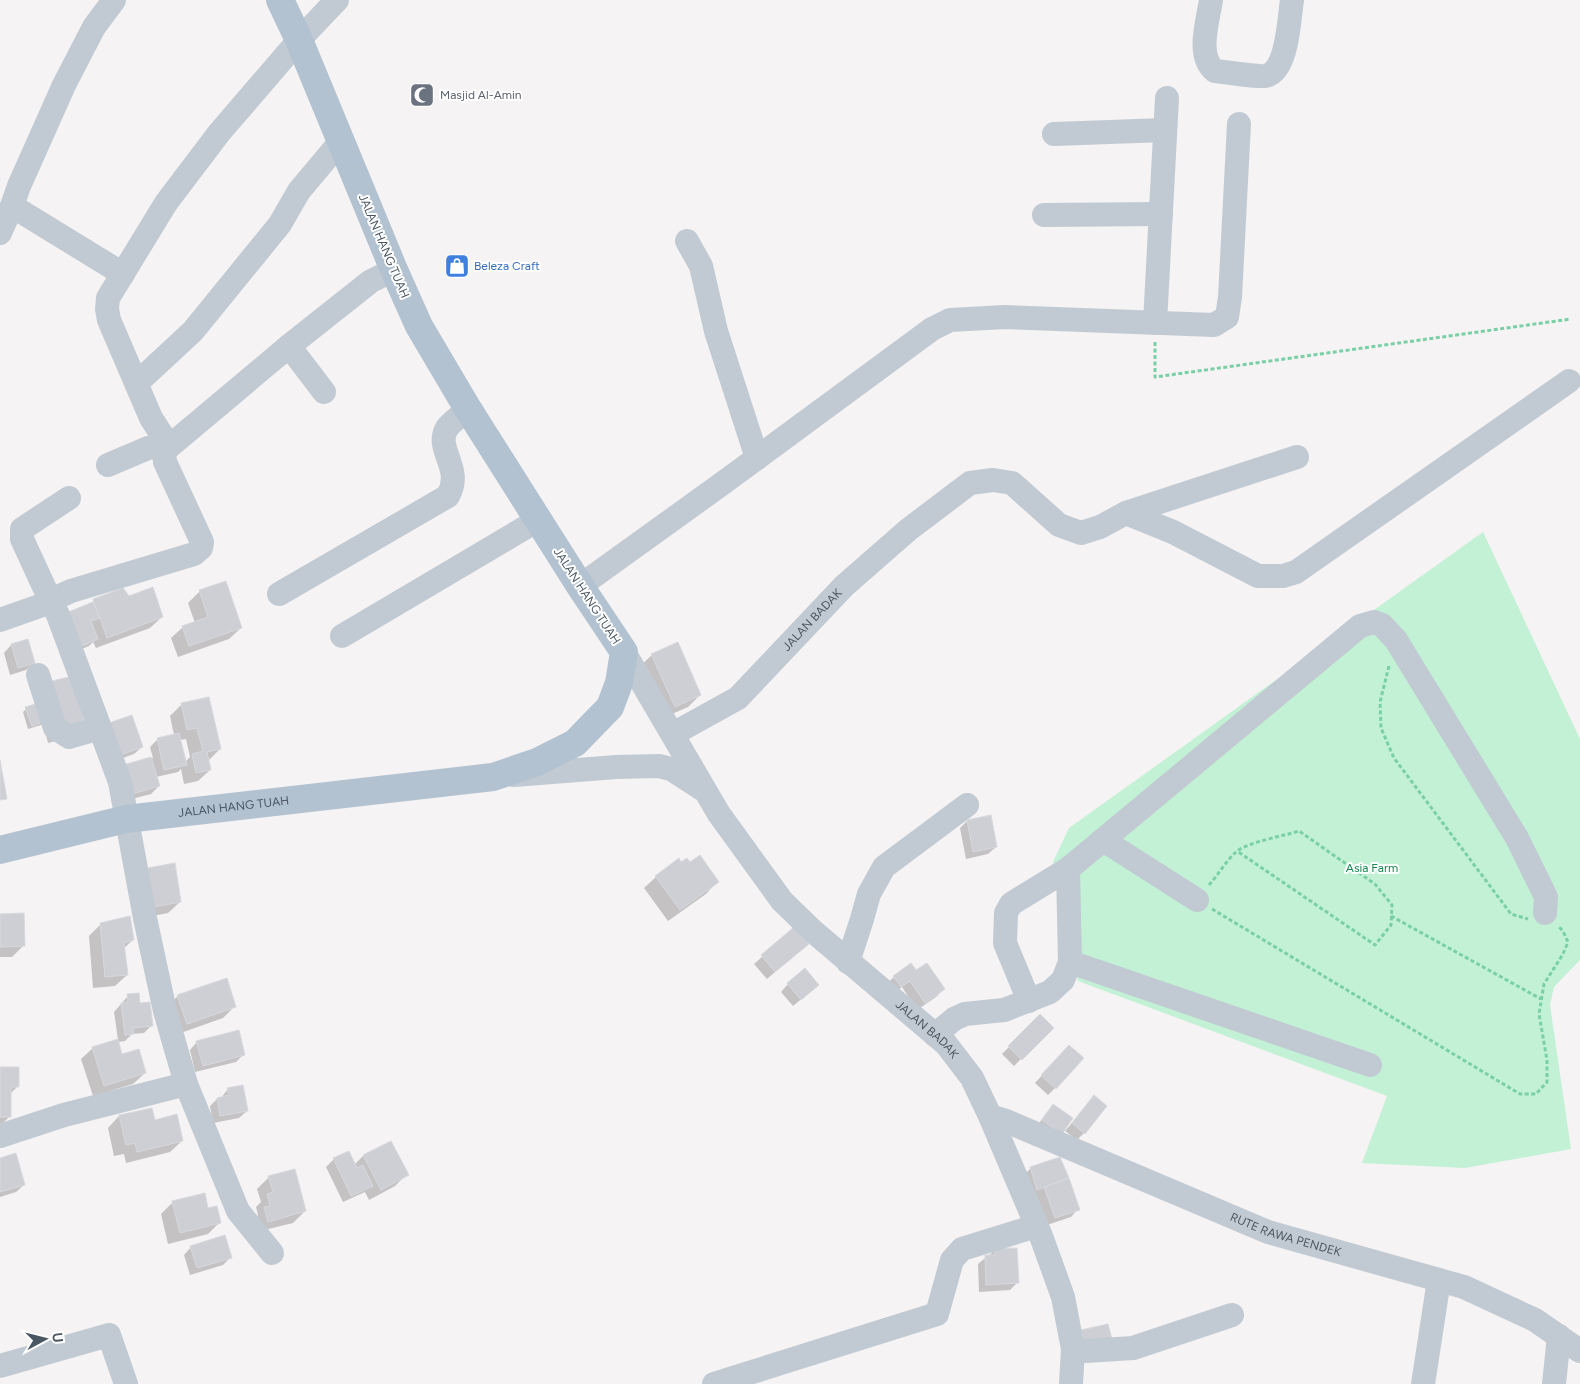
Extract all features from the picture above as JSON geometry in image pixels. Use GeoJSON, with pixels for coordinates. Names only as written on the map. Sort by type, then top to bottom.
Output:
{"type":"FeatureCollection","features":[{"type":"Feature","properties":{"kind":"main road","name":"JALAN HANG TUAH"},"geometry":{"type":"LineString","coordinates":[[0,850],[126,819],[493,777],[537,762],[574,742],[610,707],[619,683],[624,652],[468,409],[419,326],[280,0]]}},
{"type":"Feature","properties":{"kind":"street"},"geometry":{"type":"LineString","coordinates":[[0,233],[64,85],[94,27],[114,0]]}},
{"type":"Feature","properties":{"kind":"street"},"geometry":{"type":"LineString","coordinates":[[0,620],[51,602],[71,591],[194,554],[200,548],[202,542],[165,462],[167,448],[151,418],[109,320],[108,298],[166,203],[219,133],[298,40],[337,0]]}},
{"type":"Feature","properties":{"kind":"street"},"geometry":{"type":"LineString","coordinates":[[1210,0],[1204,47],[1209,66],[1216,71],[1266,76],[1277,69],[1283,57],[1292,0]]}},
{"type":"Feature","properties":{"kind":"street"},"geometry":{"type":"LineString","coordinates":[[1155,323],[1167,98]]}},
{"type":"Feature","properties":{"kind":"street"},"geometry":{"type":"LineString","coordinates":[[580,586],[932,329],[950,320],[1005,317],[1214,325],[1227,317],[1230,297],[1239,124]]}},
{"type":"Feature","properties":{"kind":"street"},"geometry":{"type":"LineString","coordinates":[[1054,134],[1165,130]]}},
{"type":"Feature","properties":{"kind":"street"},"geometry":{"type":"LineString","coordinates":[[137,383],[193,332],[280,224],[299,191],[341,141]]}},
{"type":"Feature","properties":{"kind":"street"},"geometry":{"type":"LineString","coordinates":[[12,206],[123,274]]}},
{"type":"Feature","properties":{"kind":"street"},"geometry":{"type":"LineString","coordinates":[[1044,215],[1161,214]]}},
{"type":"Feature","properties":{"kind":"street"},"geometry":{"type":"LineString","coordinates":[[687,241],[700,266],[716,331],[757,458]]}},
{"type":"Feature","properties":{"kind":"street"},"geometry":{"type":"LineString","coordinates":[[108,465],[148,448],[167,448],[289,346],[371,281],[394,270]]}},
{"type":"Feature","properties":{"kind":"street"},"geometry":{"type":"LineString","coordinates":[[289,346],[324,392]]}},
{"type":"Feature","properties":{"kind":"street"},"geometry":{"type":"LineString","coordinates":[[1126,513],[1173,532],[1258,576],[1282,576],[1296,572],[1569,381]]}},
{"type":"Feature","properties":{"kind":"street"},"geometry":{"type":"LineString","coordinates":[[278,594],[448,496],[452,489],[454,475],[444,441],[447,428],[468,409]]}},
{"type":"Feature","properties":{"kind":"street","name":"JALAN BADAK"},"geometry":{"type":"LineString","coordinates":[[673,734],[738,698],[844,586],[908,530],[970,483],[993,480],[1012,483],[1059,525],[1081,532],[1100,527],[1126,513],[1297,456]]}},
{"type":"Feature","properties":{"kind":"street"},"geometry":{"type":"LineString","coordinates":[[70,498],[22,530],[22,539],[58,615],[120,782],[145,918],[165,1011],[186,1084],[238,1211],[272,1253]]}},
{"type":"Feature","properties":{"kind":"street"},"geometry":{"type":"LineString","coordinates":[[342,636],[538,520]]}},
{"type":"Feature","properties":{"kind":"street"},"geometry":{"type":"LineString","coordinates":[[1029,1001],[1005,942],[1006,913],[1011,904],[1068,868],[1360,626],[1374,622],[1382,625],[1396,640],[1517,838],[1546,897],[1545,913]]}},
{"type":"Feature","properties":{"kind":"street","name":"JALAN BADAK"},"geometry":{"type":"LineString","coordinates":[[624,652],[719,814],[782,901],[848,962],[946,1044],[972,1078],[1036,1226],[1063,1297],[1073,1349],[1071,1384]]}},
{"type":"Feature","properties":{"kind":"street"},"geometry":{"type":"LineString","coordinates":[[38,675],[55,728],[69,737],[100,728]]}},
{"type":"Feature","properties":{"kind":"street"},"geometry":{"type":"LineString","coordinates":[[493,777],[616,767],[659,766],[671,769],[705,791]]}},
{"type":"Feature","properties":{"kind":"street"},"geometry":{"type":"LineString","coordinates":[[848,962],[869,894],[884,868],[967,805]]}},
{"type":"Feature","properties":{"kind":"street"},"geometry":{"type":"LineString","coordinates":[[1103,840],[1197,900]]}},
{"type":"Feature","properties":{"kind":"street"},"geometry":{"type":"LineString","coordinates":[[935,1035],[954,1019],[964,1014],[1004,1010],[1050,992],[1063,980],[1070,962],[1068,868]]}},
{"type":"Feature","properties":{"kind":"street"},"geometry":{"type":"LineString","coordinates":[[1070,962],[1370,1066]]}},
{"type":"Feature","properties":{"kind":"street"},"geometry":{"type":"LineString","coordinates":[[0,1136],[64,1115],[186,1084]]}},
{"type":"Feature","properties":{"kind":"street","name":"RUTE RAWA PENDEK"},"geometry":{"type":"LineString","coordinates":[[990,1116],[1006,1121],[1268,1232],[1464,1287],[1535,1320],[1580,1351]]}},
{"type":"Feature","properties":{"kind":"street"},"geometry":{"type":"LineString","coordinates":[[714,1384],[937,1314],[952,1260],[962,1249],[1036,1226]]}},
{"type":"Feature","properties":{"kind":"street"},"geometry":{"type":"LineString","coordinates":[[1423,1384],[1439,1280]]}},
{"type":"Feature","properties":{"kind":"street"},"geometry":{"type":"LineString","coordinates":[[1073,1349],[1133,1348],[1232,1316]]}},
{"type":"Feature","properties":{"kind":"street"},"geometry":{"type":"LineString","coordinates":[[0,1366],[109,1335],[126,1384]]}},
{"type":"Feature","properties":{"kind":"street"},"geometry":{"type":"LineString","coordinates":[[1554,1384],[1559,1336]]}},
{"type":"Feature","properties":{"kind":"path"},"geometry":{"type":"LineString","coordinates":[[1155,323],[1155,378],[1570,319]]}},
{"type":"Feature","properties":{"kind":"path"},"geometry":{"type":"LineString","coordinates":[[1237,851],[1375,945],[1391,925],[1392,905],[1375,884],[1299,831],[1255,842],[1237,851],[1197,900],[1520,1094],[1536,1094],[1547,1082],[1548,1069],[1539,1014],[1541,999],[1544,984],[1563,954],[1568,942],[1563,931],[1545,913],[1528,919],[1511,914],[1394,758],[1380,728],[1380,702],[1396,640]]}},
{"type":"Feature","properties":{"kind":"path"},"geometry":{"type":"LineString","coordinates":[[1391,916],[1541,999]]}},
{"type":"Feature","properties":{"kind":"green space","name":"Asia Farm"},"geometry":{"type":"Polygon","coordinates":[[[1483,532],[1580,739],[1580,960],[1554,987],[1550,1005],[1571,1149],[1465,1168],[1362,1163],[1387,1096],[1078,981],[1053,862],[1069,828],[1483,532]]]}},
{"type":"Feature","properties":{"kind":"building"},"geometry":{"type":"Polygon","coordinates":[[[226,581],[242,628],[189,646],[182,626],[208,617],[199,590],[226,581]]]}},
{"type":"Feature","properties":{"kind":"building"},"geometry":{"type":"Polygon","coordinates":[[[153,587],[163,617],[107,638],[93,599],[123,588],[129,596],[153,587]]]}},
{"type":"Feature","properties":{"kind":"building"},"geometry":{"type":"Polygon","coordinates":[[[93,602],[100,618],[91,621],[98,639],[79,647],[66,613],[93,602]]]}},
{"type":"Feature","properties":{"kind":"building"},"geometry":{"type":"Polygon","coordinates":[[[28,639],[35,663],[18,668],[11,644],[28,639]]]}},
{"type":"Feature","properties":{"kind":"building"},"geometry":{"type":"Polygon","coordinates":[[[678,642],[701,695],[675,707],[651,654],[678,642]]]}},
{"type":"Feature","properties":{"kind":"building"},"geometry":{"type":"Polygon","coordinates":[[[73,676],[85,726],[60,732],[48,682],[73,676]]]}},
{"type":"Feature","properties":{"kind":"building"},"geometry":{"type":"Polygon","coordinates":[[[209,697],[221,749],[207,752],[211,770],[196,773],[192,754],[203,751],[197,728],[187,730],[181,703],[209,697]]]}},
{"type":"Feature","properties":{"kind":"building"},"geometry":{"type":"Polygon","coordinates":[[[39,703],[45,721],[32,726],[25,707],[39,703]]]}},
{"type":"Feature","properties":{"kind":"building"},"geometry":{"type":"Polygon","coordinates":[[[132,715],[143,747],[117,756],[106,724],[132,715]]]}},
{"type":"Feature","properties":{"kind":"building"},"geometry":{"type":"Polygon","coordinates":[[[179,733],[187,765],[164,770],[157,738],[179,733]]]}},
{"type":"Feature","properties":{"kind":"building"},"geometry":{"type":"Polygon","coordinates":[[[151,757],[160,786],[132,794],[123,765],[151,757]]]}},
{"type":"Feature","properties":{"kind":"building"},"geometry":{"type":"Polygon","coordinates":[[[0,760],[7,799],[0,800],[0,760]]]}},
{"type":"Feature","properties":{"kind":"building"},"geometry":{"type":"Polygon","coordinates":[[[991,815],[997,847],[973,852],[967,820],[991,815]]]}},
{"type":"Feature","properties":{"kind":"building"},"geometry":{"type":"Polygon","coordinates":[[[700,855],[719,882],[680,910],[655,876],[679,858],[681,862],[687,858],[690,862],[700,855]]]}},
{"type":"Feature","properties":{"kind":"building"},"geometry":{"type":"Polygon","coordinates":[[[175,863],[181,902],[148,908],[142,869],[175,863]]]}},
{"type":"Feature","properties":{"kind":"building"},"geometry":{"type":"Polygon","coordinates":[[[24,913],[25,946],[0,947],[0,914],[24,913]]]}},
{"type":"Feature","properties":{"kind":"building"},"geometry":{"type":"Polygon","coordinates":[[[130,916],[134,940],[124,943],[128,975],[105,977],[100,923],[130,916]]]}},
{"type":"Feature","properties":{"kind":"building"},"geometry":{"type":"Polygon","coordinates":[[[794,927],[809,944],[775,972],[761,955],[794,927]]]}},
{"type":"Feature","properties":{"kind":"building"},"geometry":{"type":"Polygon","coordinates":[[[911,963],[916,970],[927,963],[945,989],[925,1003],[910,981],[901,987],[893,976],[911,963]]]}},
{"type":"Feature","properties":{"kind":"building"},"geometry":{"type":"Polygon","coordinates":[[[805,968],[819,985],[801,1000],[787,983],[805,968]]]}},
{"type":"Feature","properties":{"kind":"building"},"geometry":{"type":"Polygon","coordinates":[[[227,978],[236,1007],[187,1024],[177,995],[227,978]]]}},
{"type":"Feature","properties":{"kind":"building"},"geometry":{"type":"Polygon","coordinates":[[[139,993],[140,1003],[150,1002],[153,1026],[133,1028],[134,1034],[125,1035],[121,1003],[128,1002],[127,994],[139,993]]]}},
{"type":"Feature","properties":{"kind":"building"},"geometry":{"type":"Polygon","coordinates":[[[1040,1014],[1054,1028],[1022,1060],[1008,1046],[1040,1014]]]}},
{"type":"Feature","properties":{"kind":"building"},"geometry":{"type":"Polygon","coordinates":[[[239,1030],[245,1055],[203,1066],[196,1041],[239,1030]]]}},
{"type":"Feature","properties":{"kind":"building"},"geometry":{"type":"Polygon","coordinates":[[[118,1039],[122,1054],[139,1049],[146,1073],[104,1086],[92,1047],[118,1039]]]}},
{"type":"Feature","properties":{"kind":"building"},"geometry":{"type":"Polygon","coordinates":[[[1069,1045],[1084,1058],[1056,1089],[1041,1075],[1069,1045]]]}},
{"type":"Feature","properties":{"kind":"building"},"geometry":{"type":"Polygon","coordinates":[[[0,1067],[19,1067],[19,1087],[11,1087],[11,1117],[0,1117],[0,1067]]]}},
{"type":"Feature","properties":{"kind":"building"},"geometry":{"type":"Polygon","coordinates":[[[243,1085],[248,1111],[220,1116],[217,1098],[229,1095],[227,1088],[243,1085]]]}},
{"type":"Feature","properties":{"kind":"building"},"geometry":{"type":"Polygon","coordinates":[[[1094,1095],[1107,1106],[1085,1134],[1072,1123],[1094,1095]]]}},
{"type":"Feature","properties":{"kind":"building"},"geometry":{"type":"Polygon","coordinates":[[[1053,1104],[1073,1118],[1062,1134],[1042,1120],[1053,1104]]]}},
{"type":"Feature","properties":{"kind":"building"},"geometry":{"type":"Polygon","coordinates":[[[152,1108],[155,1120],[177,1114],[183,1141],[137,1152],[135,1143],[126,1145],[119,1115],[152,1108]]]}},
{"type":"Feature","properties":{"kind":"building"},"geometry":{"type":"Polygon","coordinates":[[[391,1141],[409,1175],[381,1190],[363,1155],[391,1141]]]}},
{"type":"Feature","properties":{"kind":"building"},"geometry":{"type":"Polygon","coordinates":[[[349,1151],[357,1168],[363,1165],[373,1186],[351,1196],[333,1158],[349,1151]]]}},
{"type":"Feature","properties":{"kind":"building"},"geometry":{"type":"Polygon","coordinates":[[[16,1153],[25,1185],[0,1192],[0,1158],[16,1153]]]}},
{"type":"Feature","properties":{"kind":"building"},"geometry":{"type":"Polygon","coordinates":[[[1060,1157],[1069,1178],[1037,1190],[1030,1167],[1060,1157]]]}},
{"type":"Feature","properties":{"kind":"building"},"geometry":{"type":"Polygon","coordinates":[[[295,1169],[306,1211],[268,1222],[264,1207],[270,1206],[267,1194],[273,1192],[268,1176],[295,1169]]]}},
{"type":"Feature","properties":{"kind":"building"},"geometry":{"type":"Polygon","coordinates":[[[1069,1178],[1080,1210],[1055,1218],[1044,1187],[1069,1178]]]}},
{"type":"Feature","properties":{"kind":"building"},"geometry":{"type":"Polygon","coordinates":[[[205,1193],[208,1208],[217,1206],[221,1223],[180,1233],[172,1201],[205,1193]]]}},
{"type":"Feature","properties":{"kind":"building"},"geometry":{"type":"Polygon","coordinates":[[[225,1235],[232,1258],[197,1268],[190,1246],[225,1235]]]}},
{"type":"Feature","properties":{"kind":"building"},"geometry":{"type":"Polygon","coordinates":[[[1017,1248],[1019,1283],[986,1285],[985,1255],[995,1255],[994,1249],[1017,1248]]]}},
{"type":"Feature","properties":{"kind":"building"},"geometry":{"type":"Polygon","coordinates":[[[1108,1324],[1112,1339],[1085,1346],[1081,1330],[1108,1324]]]}},
{"type":"Feature","properties":{"kind":"place","name":"Masjid Al-Amin"},"geometry":{"type":"Point","coordinates":[422,95]}},
{"type":"Feature","properties":{"kind":"place","name":"Beleza Craft"},"geometry":{"type":"Point","coordinates":[457,266]}}]}
